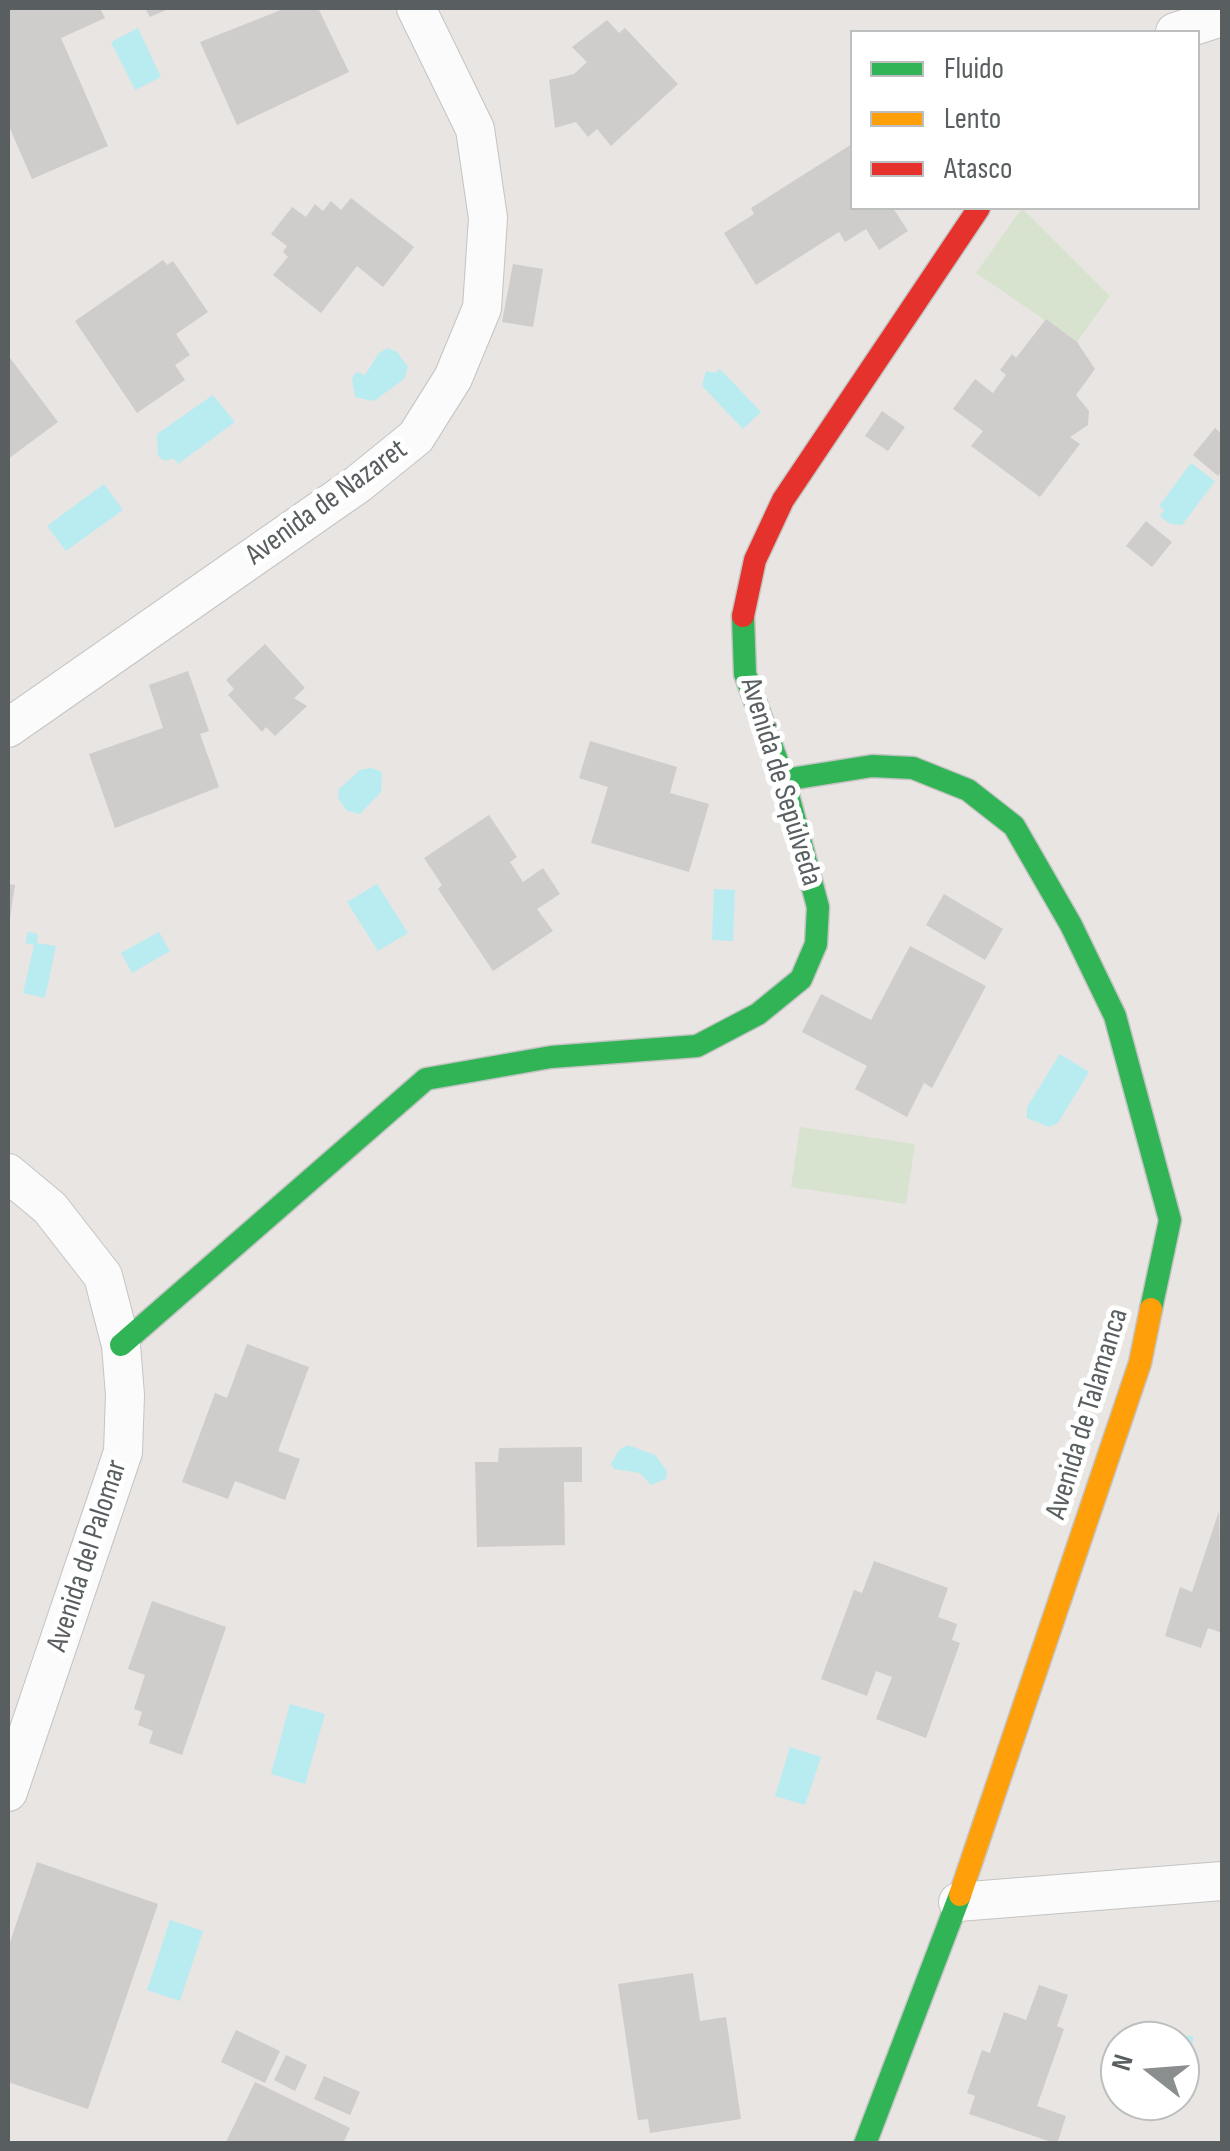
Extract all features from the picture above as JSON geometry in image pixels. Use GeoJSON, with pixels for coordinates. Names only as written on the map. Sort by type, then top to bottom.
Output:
{"type":"FeatureCollection","features":[{"type":"Feature","properties":{"kind":"street","name":"Avenida de Nazaret"},"geometry":{"type":"LineString","coordinates":[[8,728],[358,484],[416,438],[453,378],[482,308],[488,218],[475,129],[416,8]]}},
{"type":"Feature","properties":{"kind":"street"},"geometry":{"type":"LineString","coordinates":[[1181,30],[1222,17]]}},
{"type":"Feature","properties":{"kind":"street","name":"Avenida de Sepúlveda"},"geometry":{"type":"LineString","coordinates":[[121,1345],[426,1079],[550,1057],[697,1046],[758,1014],[801,978],[816,944],[818,906],[784,780],[745,674],[740,629],[755,560],[783,500],[978,210]]}},
{"type":"Feature","properties":{"kind":"street","name":"Avenida de Talamanca"},"geometry":{"type":"LineString","coordinates":[[784,780],[872,766],[913,768],[968,790],[1014,826],[1071,925],[1115,1016],[1170,1220],[1140,1363],[958,1902],[865,2144]]}},
{"type":"Feature","properties":{"kind":"street","name":"Avenida del Palomar"},"geometry":{"type":"LineString","coordinates":[[8,1172],[50,1208],[103,1276],[121,1345],[123,1452],[8,1792]]}},
{"type":"Feature","properties":{"kind":"street"},"geometry":{"type":"LineString","coordinates":[[958,1902],[1222,1881]]}},
{"type":"Feature","properties":{"kind":"green space"},"geometry":{"type":"Polygon","coordinates":[[[1024,210],[1110,296],[1077,342],[976,273],[1024,210]]]}},
{"type":"Feature","properties":{"kind":"green space"},"geometry":{"type":"Polygon","coordinates":[[[800,1127],[915,1144],[906,1204],[791,1187],[800,1127]]]}},
{"type":"Feature","properties":{"kind":"water"},"geometry":{"type":"Polygon","coordinates":[[[138,28],[161,77],[135,90],[111,42],[138,28]]]}},
{"type":"Feature","properties":{"kind":"water"},"geometry":{"type":"Polygon","coordinates":[[[388,348],[397,352],[408,367],[404,379],[374,401],[355,397],[352,379],[356,372],[365,375],[379,353],[388,348]]]}},
{"type":"Feature","properties":{"kind":"water"},"geometry":{"type":"Polygon","coordinates":[[[720,369],[761,412],[743,429],[702,386],[706,371],[715,373],[720,369]]]}},
{"type":"Feature","properties":{"kind":"water"},"geometry":{"type":"Polygon","coordinates":[[[213,395],[235,422],[178,464],[174,458],[165,461],[158,456],[157,434],[213,395]]]}},
{"type":"Feature","properties":{"kind":"water"},"geometry":{"type":"Polygon","coordinates":[[[1191,463],[1215,481],[1182,525],[1170,524],[1160,516],[1164,510],[1159,506],[1191,463]]]}},
{"type":"Feature","properties":{"kind":"water"},"geometry":{"type":"Polygon","coordinates":[[[104,484],[123,510],[66,551],[47,526],[104,484]]]}},
{"type":"Feature","properties":{"kind":"water"},"geometry":{"type":"Polygon","coordinates":[[[360,770],[382,772],[381,792],[360,814],[347,811],[338,798],[339,789],[360,770]]]}},
{"type":"Feature","properties":{"kind":"water"},"geometry":{"type":"Polygon","coordinates":[[[377,884],[408,933],[378,951],[347,902],[377,884]]]}},
{"type":"Feature","properties":{"kind":"water"},"geometry":{"type":"Polygon","coordinates":[[[714,889],[735,890],[733,941],[712,940],[714,889]]]}},
{"type":"Feature","properties":{"kind":"water"},"geometry":{"type":"Polygon","coordinates":[[[28,932],[38,934],[37,943],[56,946],[45,998],[23,993],[34,945],[25,943],[28,932]]]}},
{"type":"Feature","properties":{"kind":"water"},"geometry":{"type":"Polygon","coordinates":[[[159,932],[170,951],[132,973],[121,953],[159,932]]]}},
{"type":"Feature","properties":{"kind":"water"},"geometry":{"type":"Polygon","coordinates":[[[1060,1054],[1089,1072],[1058,1123],[1049,1127],[1027,1118],[1027,1107],[1060,1054]]]}},
{"type":"Feature","properties":{"kind":"water"},"geometry":{"type":"Polygon","coordinates":[[[628,1445],[655,1455],[667,1471],[666,1479],[651,1485],[640,1473],[614,1469],[611,1464],[619,1450],[628,1445]]]}},
{"type":"Feature","properties":{"kind":"water"},"geometry":{"type":"Polygon","coordinates":[[[290,1704],[325,1714],[305,1784],[271,1774],[290,1704]]]}},
{"type":"Feature","properties":{"kind":"water"},"geometry":{"type":"Polygon","coordinates":[[[790,1747],[821,1757],[805,1805],[775,1796],[790,1747]]]}},
{"type":"Feature","properties":{"kind":"water"},"geometry":{"type":"Polygon","coordinates":[[[170,1920],[203,1931],[180,2001],[147,1990],[170,1920]]]}},
{"type":"Feature","properties":{"kind":"building"},"geometry":{"type":"Polygon","coordinates":[[[8,8],[100,8],[105,18],[61,38],[108,146],[32,179],[8,124],[8,8]]]}},
{"type":"Feature","properties":{"kind":"building"},"geometry":{"type":"Polygon","coordinates":[[[145,8],[171,8],[150,17],[145,8]]]}},
{"type":"Feature","properties":{"kind":"building"},"geometry":{"type":"Polygon","coordinates":[[[286,8],[318,8],[349,72],[237,125],[200,42],[286,8]]]}},
{"type":"Feature","properties":{"kind":"building"},"geometry":{"type":"Polygon","coordinates":[[[607,20],[619,33],[625,28],[678,84],[611,146],[597,129],[588,137],[576,122],[555,128],[549,80],[574,74],[587,62],[572,47],[607,20]]]}},
{"type":"Feature","properties":{"kind":"building"},"geometry":{"type":"Polygon","coordinates":[[[850,145],[850,210],[894,210],[908,231],[879,250],[866,229],[845,242],[839,232],[756,285],[724,233],[754,214],[751,208],[850,145]]]}},
{"type":"Feature","properties":{"kind":"building"},"geometry":{"type":"Polygon","coordinates":[[[351,198],[414,247],[383,287],[357,266],[321,313],[273,275],[288,257],[283,252],[287,246],[271,234],[292,207],[306,217],[315,204],[323,211],[331,201],[341,210],[351,198]]]}},
{"type":"Feature","properties":{"kind":"building"},"geometry":{"type":"Polygon","coordinates":[[[163,260],[167,265],[173,261],[208,312],[176,334],[190,355],[175,365],[185,380],[137,413],[75,321],[163,260]]]}},
{"type":"Feature","properties":{"kind":"building"},"geometry":{"type":"Polygon","coordinates":[[[513,264],[543,269],[533,327],[502,322],[513,264]]]}},
{"type":"Feature","properties":{"kind":"building"},"geometry":{"type":"Polygon","coordinates":[[[1046,319],[1077,342],[1095,369],[1076,395],[1089,411],[1088,425],[1070,437],[1080,444],[1040,497],[971,446],[983,431],[953,409],[975,379],[993,393],[1006,375],[1000,370],[1012,354],[1016,358],[1046,319]]]}},
{"type":"Feature","properties":{"kind":"building"},"geometry":{"type":"Polygon","coordinates":[[[8,360],[58,422],[8,459],[8,360]]]}},
{"type":"Feature","properties":{"kind":"building"},"geometry":{"type":"Polygon","coordinates":[[[882,411],[905,427],[888,451],[865,436],[882,411]]]}},
{"type":"Feature","properties":{"kind":"building"},"geometry":{"type":"Polygon","coordinates":[[[1215,428],[1222,434],[1222,470],[1218,476],[1193,455],[1215,428]]]}},
{"type":"Feature","properties":{"kind":"building"},"geometry":{"type":"Polygon","coordinates":[[[1146,521],[1172,542],[1152,567],[1126,546],[1146,521]]]}},
{"type":"Feature","properties":{"kind":"building"},"geometry":{"type":"Polygon","coordinates":[[[265,644],[305,688],[294,698],[307,706],[275,736],[266,727],[262,732],[228,695],[234,689],[226,680],[265,644]]]}},
{"type":"Feature","properties":{"kind":"building"},"geometry":{"type":"Polygon","coordinates":[[[188,671],[209,731],[200,734],[219,787],[115,828],[89,754],[163,728],[149,685],[188,671]]]}},
{"type":"Feature","properties":{"kind":"building"},"geometry":{"type":"Polygon","coordinates":[[[590,741],[677,767],[670,793],[709,804],[689,872],[591,843],[608,787],[579,778],[590,741]]]}},
{"type":"Feature","properties":{"kind":"building"},"geometry":{"type":"Polygon","coordinates":[[[489,815],[517,857],[510,862],[523,882],[543,868],[560,894],[537,909],[553,931],[493,971],[438,889],[442,885],[424,858],[489,815]]]}},
{"type":"Feature","properties":{"kind":"building"},"geometry":{"type":"Polygon","coordinates":[[[8,884],[15,885],[10,918],[8,918],[8,884]]]}},
{"type":"Feature","properties":{"kind":"building"},"geometry":{"type":"Polygon","coordinates":[[[944,894],[1003,929],[985,960],[926,925],[944,894]]]}},
{"type":"Feature","properties":{"kind":"building"},"geometry":{"type":"Polygon","coordinates":[[[910,946],[986,986],[932,1088],[924,1083],[907,1117],[855,1089],[867,1066],[802,1032],[821,994],[871,1020],[910,946]]]}},
{"type":"Feature","properties":{"kind":"building"},"geometry":{"type":"Polygon","coordinates":[[[247,1344],[309,1367],[278,1451],[300,1459],[285,1500],[235,1481],[228,1499],[182,1482],[215,1393],[227,1398],[247,1344]]]}},
{"type":"Feature","properties":{"kind":"building"},"geometry":{"type":"Polygon","coordinates":[[[582,1447],[582,1482],[564,1482],[565,1545],[477,1547],[475,1462],[498,1462],[499,1448],[582,1447]]]}},
{"type":"Feature","properties":{"kind":"building"},"geometry":{"type":"Polygon","coordinates":[[[1219,1511],[1222,1633],[1208,1628],[1201,1648],[1165,1636],[1180,1587],[1192,1592],[1219,1511]]]}},
{"type":"Feature","properties":{"kind":"building"},"geometry":{"type":"Polygon","coordinates":[[[874,1561],[948,1588],[938,1617],[957,1624],[952,1640],[960,1643],[926,1738],[876,1719],[892,1677],[876,1671],[867,1696],[821,1679],[854,1590],[862,1593],[874,1561]]]}},
{"type":"Feature","properties":{"kind":"building"},"geometry":{"type":"Polygon","coordinates":[[[152,1601],[226,1627],[182,1755],[149,1743],[153,1731],[138,1725],[142,1712],[134,1709],[145,1675],[128,1669],[152,1601]]]}},
{"type":"Feature","properties":{"kind":"building"},"geometry":{"type":"Polygon","coordinates":[[[37,1862],[158,1904],[88,2109],[8,2082],[8,1948],[37,1862]]]}},
{"type":"Feature","properties":{"kind":"building"},"geometry":{"type":"Polygon","coordinates":[[[693,1973],[700,2021],[726,2017],[741,2119],[650,2133],[648,2119],[638,2120],[618,1984],[693,1973]]]}},
{"type":"Feature","properties":{"kind":"building"},"geometry":{"type":"Polygon","coordinates":[[[1039,1985],[1068,1995],[1057,2026],[1064,2029],[1037,2106],[1066,2116],[1057,2144],[969,2114],[975,2096],[967,2093],[982,2050],[990,2053],[1004,2012],[1026,2020],[1039,1985]]]}},
{"type":"Feature","properties":{"kind":"building"},"geometry":{"type":"Polygon","coordinates":[[[236,2030],[280,2051],[265,2083],[221,2062],[236,2030]]]}},
{"type":"Feature","properties":{"kind":"building"},"geometry":{"type":"Polygon","coordinates":[[[286,2055],[307,2065],[295,2091],[274,2080],[286,2055]]]}},
{"type":"Feature","properties":{"kind":"building"},"geometry":{"type":"Polygon","coordinates":[[[324,2076],[360,2092],[350,2115],[314,2099],[324,2076]]]}},
{"type":"Feature","properties":{"kind":"building"},"geometry":{"type":"Polygon","coordinates":[[[255,2082],[350,2128],[343,2144],[225,2144],[255,2082]]]}},
{"type":"Feature","properties":{"kind":"traffic: fast"},"geometry":{"type":"LineString","coordinates":[[121,1345],[426,1079],[551,1057],[697,1046],[758,1014],[801,979],[816,944],[818,907],[784,780],[745,674],[743,616]]}},
{"type":"Feature","properties":{"kind":"traffic: fast"},"geometry":{"type":"LineString","coordinates":[[784,780],[872,766],[913,768],[968,790],[1014,826],[1071,925],[1115,1016],[1170,1220],[1151,1309]]}},
{"type":"Feature","properties":{"kind":"traffic: fast"},"geometry":{"type":"LineString","coordinates":[[865,2144],[960,1895]]}},
{"type":"Feature","properties":{"kind":"traffic: slow"},"geometry":{"type":"LineString","coordinates":[[960,1895],[1140,1363],[1151,1309]]}},
{"type":"Feature","properties":{"kind":"traffic: jam"},"geometry":{"type":"LineString","coordinates":[[743,616],[755,560],[783,500],[978,210]]}}]}
